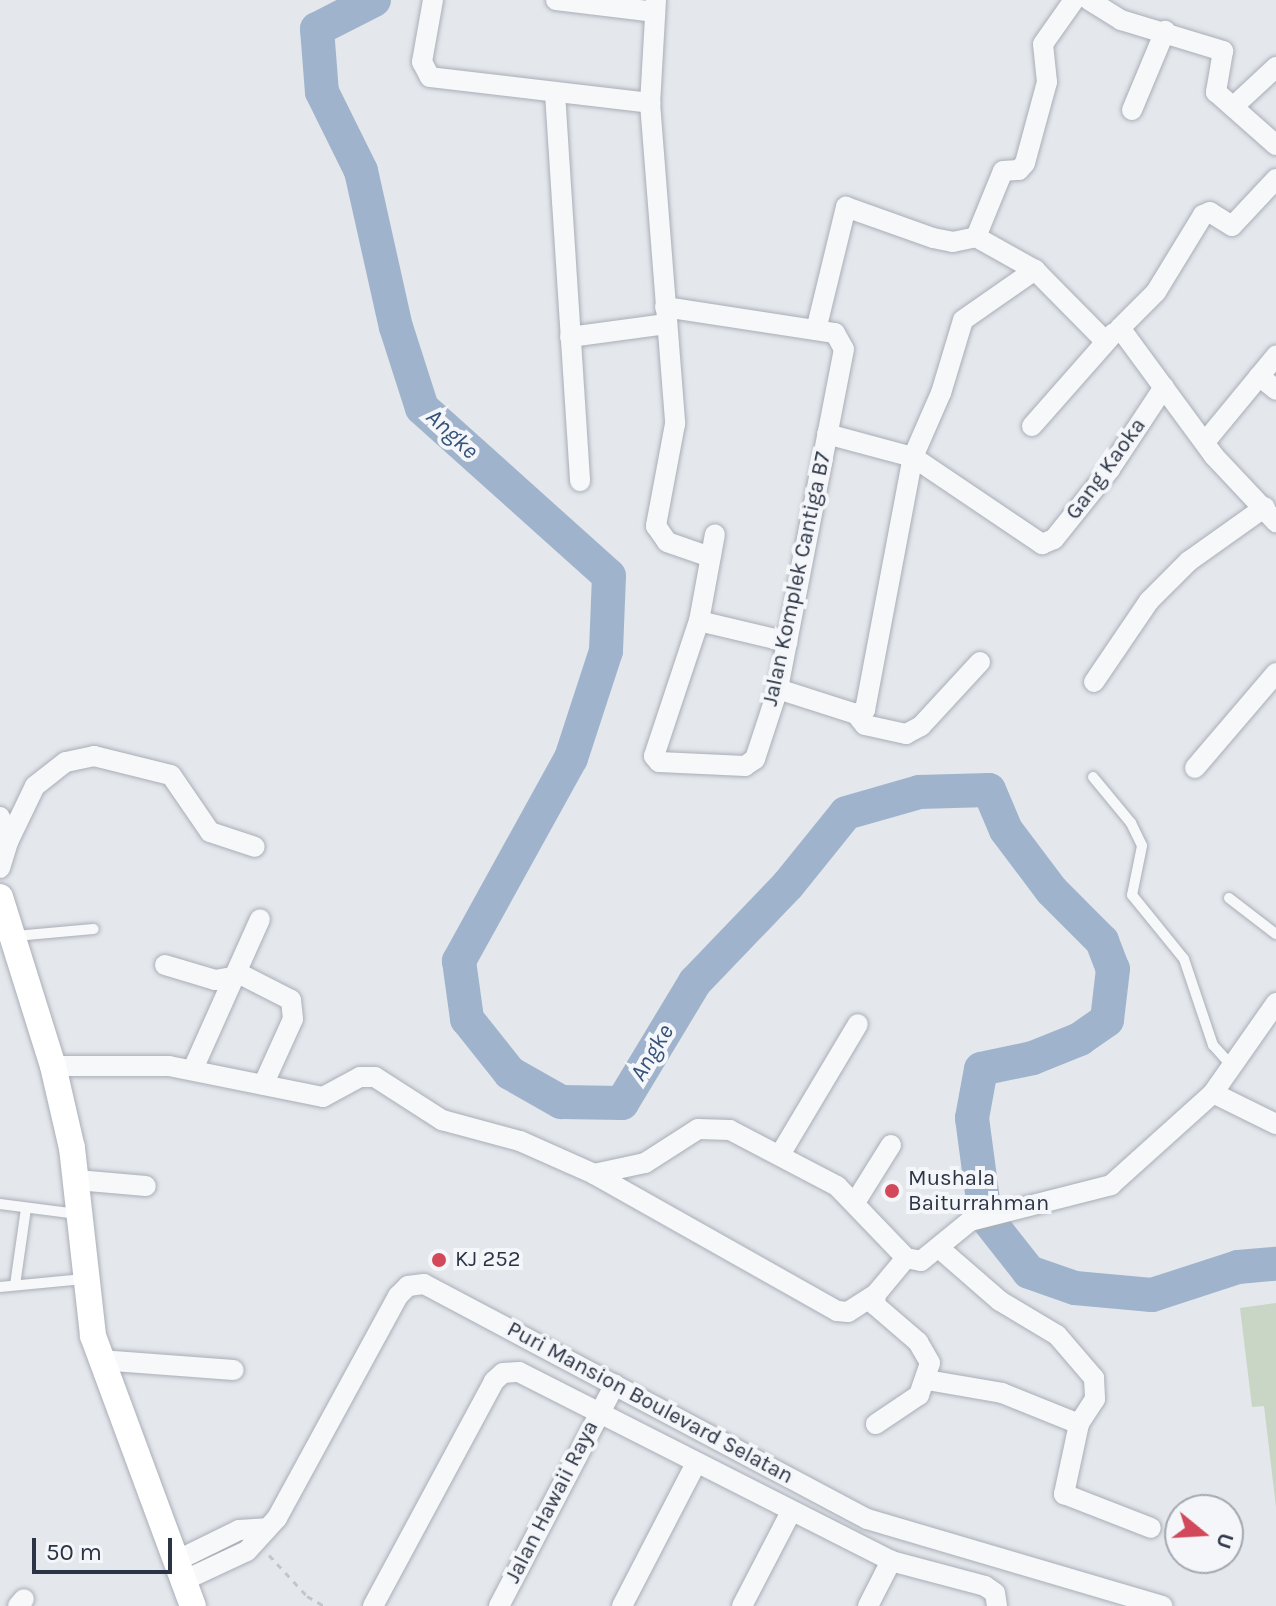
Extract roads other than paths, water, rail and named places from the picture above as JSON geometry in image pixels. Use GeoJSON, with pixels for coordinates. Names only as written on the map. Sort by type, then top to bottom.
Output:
{"type":"FeatureCollection","features":[{"type":"Feature","properties":{"kind":"main road"},"geometry":{"type":"LineString","coordinates":[[0,897],[10,950],[53,1066],[77,1180],[84,1279],[100,1360],[182,1570],[193,1606]]}},
{"type":"Feature","properties":{"kind":"street"},"geometry":{"type":"LineString","coordinates":[[433,0],[424,72],[435,80],[650,103]]}},
{"type":"Feature","properties":{"kind":"street"},"geometry":{"type":"LineString","coordinates":[[556,0],[656,6],[650,103],[675,424],[656,526],[667,542],[710,557]]}},
{"type":"Feature","properties":{"kind":"street"},"geometry":{"type":"LineString","coordinates":[[976,237],[1003,171],[1019,170],[1025,163],[1047,82],[1043,44],[1074,0]]}},
{"type":"Feature","properties":{"kind":"street"},"geometry":{"type":"LineString","coordinates":[[1089,0],[1121,20],[1223,51],[1215,87],[1276,145]]}},
{"type":"Feature","properties":{"kind":"street"},"geometry":{"type":"LineString","coordinates":[[1132,110],[1165,31]]}},
{"type":"Feature","properties":{"kind":"street"},"geometry":{"type":"LineString","coordinates":[[1233,107],[1276,67]]}},
{"type":"Feature","properties":{"kind":"street"},"geometry":{"type":"LineString","coordinates":[[555,93],[580,481]]}},
{"type":"Feature","properties":{"kind":"street"},"geometry":{"type":"LineString","coordinates":[[1032,426],[1112,334],[1156,292],[1203,215],[1210,212],[1232,226],[1276,179]]}},
{"type":"Feature","properties":{"kind":"street"},"geometry":{"type":"LineString","coordinates":[[570,337],[666,316],[816,330],[846,207],[933,238],[953,242],[976,237],[1035,270],[1112,334],[1164,387],[1205,442],[1271,514],[1189,561],[1149,601],[1094,682]]}},
{"type":"Feature","properties":{"kind":"street"},"geometry":{"type":"LineString","coordinates":[[856,714],[868,702],[913,457],[941,393],[963,320],[1035,270]]}},
{"type":"Feature","properties":{"kind":"street","name":"Jalan Komplek Cantiga B7"},"geometry":{"type":"LineString","coordinates":[[699,621],[654,756],[659,762],[751,764],[778,689],[844,349],[835,333],[816,330]]}},
{"type":"Feature","properties":{"kind":"street"},"geometry":{"type":"LineString","coordinates":[[1205,442],[1276,356]]}},
{"type":"Feature","properties":{"kind":"street"},"geometry":{"type":"LineString","coordinates":[[1259,376],[1276,390]]}},
{"type":"Feature","properties":{"kind":"street","name":"Gang Kaoka"},"geometry":{"type":"LineString","coordinates":[[913,457],[1042,544],[1054,539],[1110,469],[1164,387]]}},
{"type":"Feature","properties":{"kind":"street"},"geometry":{"type":"LineString","coordinates":[[827,434],[913,457]]}},
{"type":"Feature","properties":{"kind":"street"},"geometry":{"type":"LineString","coordinates":[[715,534],[699,621],[788,642]]}},
{"type":"Feature","properties":{"kind":"street"},"geometry":{"type":"LineString","coordinates":[[778,689],[856,714],[875,730],[906,734],[921,726],[980,662]]}},
{"type":"Feature","properties":{"kind":"street"},"geometry":{"type":"LineString","coordinates":[[1195,768],[1276,673]]}},
{"type":"Feature","properties":{"kind":"street"},"geometry":{"type":"LineString","coordinates":[[0,868],[8,842],[35,786],[66,762],[94,756],[171,775],[210,832],[255,847]]}},
{"type":"Feature","properties":{"kind":"street"},"geometry":{"type":"LineString","coordinates":[[0,817],[8,842]]}},
{"type":"Feature","properties":{"kind":"street"},"geometry":{"type":"LineString","coordinates":[[193,1069],[260,919]]}},
{"type":"Feature","properties":{"kind":"street"},"geometry":{"type":"LineString","coordinates":[[165,965],[215,980],[233,975],[283,992],[295,1008],[263,1085]]}},
{"type":"Feature","properties":{"kind":"street"},"geometry":{"type":"LineString","coordinates":[[594,1174],[645,1163],[684,1134],[713,1127],[781,1153],[856,1201],[906,1258],[921,1261],[970,1221],[1111,1185],[1213,1093],[1276,1003]]}},
{"type":"Feature","properties":{"kind":"street"},"geometry":{"type":"LineString","coordinates":[[781,1153],[858,1024]]}},
{"type":"Feature","properties":{"kind":"street"},"geometry":{"type":"LineString","coordinates":[[53,1066],[193,1069],[323,1097],[360,1077],[375,1077],[442,1120],[520,1141],[594,1174],[837,1311],[848,1312],[876,1294],[906,1258]]}},
{"type":"Feature","properties":{"kind":"street"},"geometry":{"type":"LineString","coordinates":[[1213,1093],[1276,1124]]}},
{"type":"Feature","properties":{"kind":"street"},"geometry":{"type":"LineString","coordinates":[[856,1201],[891,1145]]}},
{"type":"Feature","properties":{"kind":"street"},"geometry":{"type":"LineString","coordinates":[[77,1180],[146,1186]]}},
{"type":"Feature","properties":{"kind":"street"},"geometry":{"type":"LineString","coordinates":[[939,1248],[1000,1301],[1076,1351],[1096,1388],[1079,1424],[1064,1494],[1151,1528]]}},
{"type":"Feature","properties":{"kind":"street","name":"Puri Mansion Boulevard Selatan"},"geometry":{"type":"LineString","coordinates":[[182,1570],[239,1530],[262,1533],[277,1518],[398,1296],[408,1286],[438,1289],[607,1398],[893,1530],[1162,1606]]}},
{"type":"Feature","properties":{"kind":"street"},"geometry":{"type":"LineString","coordinates":[[876,1294],[875,1305],[928,1353],[927,1380],[919,1395],[876,1424]]}},
{"type":"Feature","properties":{"kind":"street"},"geometry":{"type":"LineString","coordinates":[[100,1360],[234,1370]]}},
{"type":"Feature","properties":{"kind":"street"},"geometry":{"type":"LineString","coordinates":[[373,1606],[494,1381],[503,1373],[519,1372],[607,1398],[696,1463],[891,1561],[996,1599]]}},
{"type":"Feature","properties":{"kind":"street"},"geometry":{"type":"LineString","coordinates":[[927,1380],[1002,1393],[1079,1424]]}},
{"type":"Feature","properties":{"kind":"street","name":"Jalan Hawaii Raya"},"geometry":{"type":"LineString","coordinates":[[499,1606],[607,1398]]}},
{"type":"Feature","properties":{"kind":"street"},"geometry":{"type":"LineString","coordinates":[[622,1606],[696,1463]]}},
{"type":"Feature","properties":{"kind":"street"},"geometry":{"type":"LineString","coordinates":[[742,1606],[791,1512]]}},
{"type":"Feature","properties":{"kind":"street"},"geometry":{"type":"LineString","coordinates":[[868,1606],[891,1561]]}},
{"type":"Feature","properties":{"kind":"lane"},"geometry":{"type":"LineString","coordinates":[[1093,777],[1131,823],[1142,846],[1132,895],[1184,959],[1213,1045],[1231,1065]]}},
{"type":"Feature","properties":{"kind":"lane"},"geometry":{"type":"LineString","coordinates":[[1229,898],[1276,934]]}},
{"type":"Feature","properties":{"kind":"lane"},"geometry":{"type":"LineString","coordinates":[[10,950],[94,929]]}},
{"type":"Feature","properties":{"kind":"lane"},"geometry":{"type":"LineString","coordinates":[[0,1204],[79,1214]]}},
{"type":"Feature","properties":{"kind":"lane"},"geometry":{"type":"LineString","coordinates":[[15,1285],[26,1209]]}},
{"type":"Feature","properties":{"kind":"lane"},"geometry":{"type":"LineString","coordinates":[[0,1287],[84,1279]]}},
{"type":"Feature","properties":{"kind":"waterway","name":"Angke"},"geometry":{"type":"LineString","coordinates":[[374,0],[317,29],[322,92],[361,171],[396,327],[422,408],[609,576],[606,651],[571,758],[459,961],[467,1019],[510,1073],[561,1102],[622,1103],[695,982],[788,885],[846,813],[919,792],[989,790],[1006,830],[1052,891],[1102,941],[1113,969],[1107,1020],[1080,1039],[1033,1058],[981,1069],[972,1118],[985,1216],[1029,1272],[1075,1288],[1152,1295],[1238,1267],[1276,1264]]}},
{"type":"Feature","properties":{"kind":"place","name":"Mushala Baiturrahman"},"geometry":{"type":"Point","coordinates":[892,1191]}},
{"type":"Feature","properties":{"kind":"place","name":"KJ 252"},"geometry":{"type":"Point","coordinates":[439,1260]}}]}
